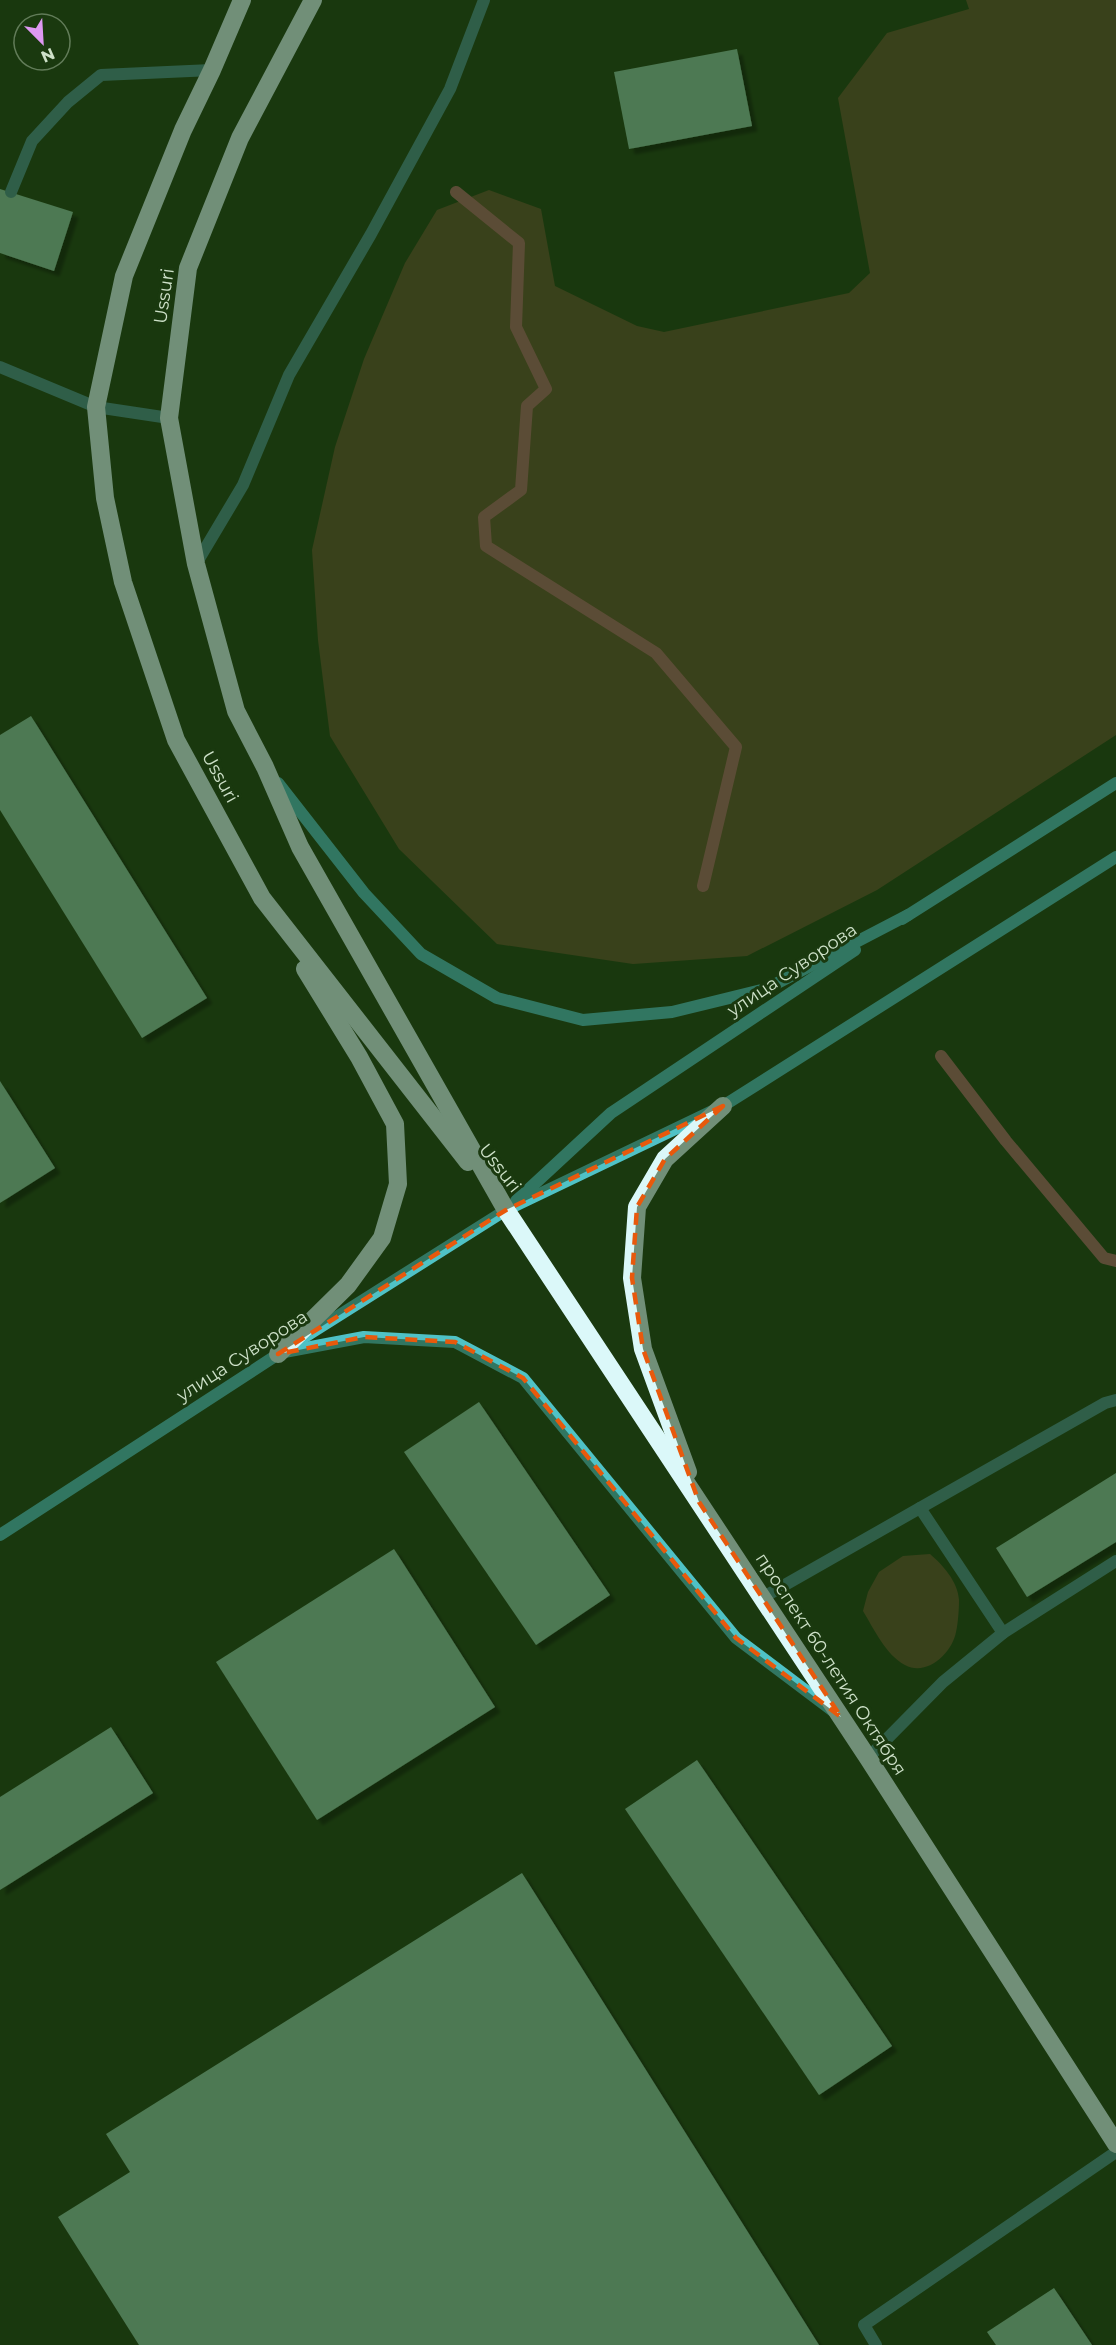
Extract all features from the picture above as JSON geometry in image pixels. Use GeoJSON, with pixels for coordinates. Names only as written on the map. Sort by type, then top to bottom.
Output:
{"type":"FeatureCollection","features":[{"type":"Feature","properties":{"kind":"highway","name":"Ussuri"},"geometry":{"type":"LineString","coordinates":[[242,0],[183,130],[124,276],[96,407],[105,498],[123,582],[176,740],[262,898],[506,1210]]}},
{"type":"Feature","properties":{"kind":"highway","name":"Ussuri"},"geometry":{"type":"LineString","coordinates":[[313,0],[240,138],[188,268],[169,418],[196,564],[236,711],[265,767],[300,848],[506,1210]]}},
{"type":"Feature","properties":{"kind":"highway"},"geometry":{"type":"LineString","coordinates":[[262,898],[358,1057],[395,1124],[398,1184],[382,1238],[348,1285],[278,1354]]}},
{"type":"Feature","properties":{"kind":"highway"},"geometry":{"type":"LineString","coordinates":[[699,1502],[643,1349],[632,1278],[637,1207],[665,1159],[723,1106]]}},
{"type":"Feature","properties":{"kind":"highway","name":"проспект 60-летия Октября"},"geometry":{"type":"LineString","coordinates":[[506,1210],[868,1758],[1116,2144]]}},
{"type":"Feature","properties":{"kind":"main road"},"geometry":{"type":"LineString","coordinates":[[265,767],[364,893],[421,954],[497,998],[583,1020],[672,1012],[766,989],[908,915]]}},
{"type":"Feature","properties":{"kind":"main road","name":"улица Суворова"},"geometry":{"type":"LineString","coordinates":[[506,1210],[611,1113],[908,915],[1116,783]]}},
{"type":"Feature","properties":{"kind":"main road","name":"улица Суворова"},"geometry":{"type":"LineString","coordinates":[[0,1535],[278,1354],[506,1210],[723,1106],[1116,857]]}},
{"type":"Feature","properties":{"kind":"main road"},"geometry":{"type":"LineString","coordinates":[[278,1354],[364,1337],[455,1342],[523,1378],[736,1638],[841,1717]]}},
{"type":"Feature","properties":{"kind":"lane"},"geometry":{"type":"LineString","coordinates":[[196,564],[243,485],[289,375],[371,234],[450,89],[484,0]]}},
{"type":"Feature","properties":{"kind":"lane"},"geometry":{"type":"LineString","coordinates":[[11,192],[32,141],[68,102],[101,75],[212,70]]}},
{"type":"Feature","properties":{"kind":"lane"},"geometry":{"type":"LineString","coordinates":[[0,367],[96,407],[169,418]]}},
{"type":"Feature","properties":{"kind":"lane"},"geometry":{"type":"LineString","coordinates":[[762,1598],[1105,1403],[1116,1400]]}},
{"type":"Feature","properties":{"kind":"lane"},"geometry":{"type":"LineString","coordinates":[[920,1508],[1004,1633]]}},
{"type":"Feature","properties":{"kind":"lane"},"geometry":{"type":"LineString","coordinates":[[868,1758],[943,1682],[1004,1633],[1116,1561]]}},
{"type":"Feature","properties":{"kind":"lane"},"geometry":{"type":"LineString","coordinates":[[876,2345],[864,2325],[1116,2152]]}},
{"type":"Feature","properties":{"kind":"highlighted area"},"geometry":{"type":"Polygon","coordinates":[[[723,1106],[665,1159],[637,1207],[632,1278],[643,1349],[699,1502],[841,1717],[736,1638],[523,1378],[455,1342],[364,1337],[278,1354],[506,1210],[723,1106]]]}},
{"type":"Feature","properties":{"kind":"shaded area"},"geometry":{"type":"Polygon","coordinates":[[[966,0],[1116,0],[1116,735],[877,890],[747,956],[633,964],[497,944],[399,849],[330,736],[318,640],[312,550],[335,447],[364,359],[405,263],[437,210],[489,190],[541,209],[555,286],[637,326],[664,332],[849,293],[870,273],[838,98],[887,33],[969,9],[966,0]]]}},
{"type":"Feature","properties":{"kind":"shaded area"},"geometry":{"type":"Polygon","coordinates":[[[930,1554],[953,1580],[958,1593],[956,1632],[949,1648],[937,1661],[922,1668],[913,1668],[898,1661],[892,1655],[863,1611],[868,1592],[879,1572],[903,1556],[930,1554]]]}},
{"type":"Feature","properties":{"kind":"building"},"geometry":{"type":"Polygon","coordinates":[[[737,49],[752,126],[629,149],[614,72],[737,49]]]}},
{"type":"Feature","properties":{"kind":"building"},"geometry":{"type":"Polygon","coordinates":[[[0,189],[73,212],[54,271],[0,253],[0,189]]]}},
{"type":"Feature","properties":{"kind":"building"},"geometry":{"type":"Polygon","coordinates":[[[31,716],[207,998],[142,1038],[0,810],[0,735],[31,716]]]}},
{"type":"Feature","properties":{"kind":"building"},"geometry":{"type":"Polygon","coordinates":[[[0,1081],[55,1168],[0,1203],[0,1081]]]}},
{"type":"Feature","properties":{"kind":"building"},"geometry":{"type":"Polygon","coordinates":[[[479,1402],[610,1595],[536,1645],[404,1452],[479,1402]]]}},
{"type":"Feature","properties":{"kind":"building"},"geometry":{"type":"Polygon","coordinates":[[[1116,1473],[1116,1542],[1027,1597],[996,1548],[1116,1473]]]}},
{"type":"Feature","properties":{"kind":"building"},"geometry":{"type":"Polygon","coordinates":[[[394,1549],[495,1707],[317,1820],[216,1662],[394,1549]]]}},
{"type":"Feature","properties":{"kind":"building"},"geometry":{"type":"Polygon","coordinates":[[[111,1727],[153,1793],[0,1890],[0,1797],[111,1727]]]}},
{"type":"Feature","properties":{"kind":"building"},"geometry":{"type":"Polygon","coordinates":[[[697,1760],[892,2046],[819,2095],[625,1809],[697,1760]]]}},
{"type":"Feature","properties":{"kind":"building"},"geometry":{"type":"Polygon","coordinates":[[[522,1873],[819,2345],[139,2345],[58,2217],[130,2172],[106,2134],[522,1873]]]}},
{"type":"Feature","properties":{"kind":"building"},"geometry":{"type":"Polygon","coordinates":[[[1054,2288],[1092,2345],[996,2345],[987,2332],[1054,2288]]]}},
{"type":"Feature","properties":{"kind":"waterway"},"geometry":{"type":"LineString","coordinates":[[456,192],[519,243],[516,327],[546,389],[527,406],[521,490],[484,517],[486,546],[656,653],[736,747],[703,886]]}},
{"type":"Feature","properties":{"kind":"waterway"},"geometry":{"type":"LineString","coordinates":[[941,1056],[1006,1141],[1104,1258],[1116,1261]]}}]}
